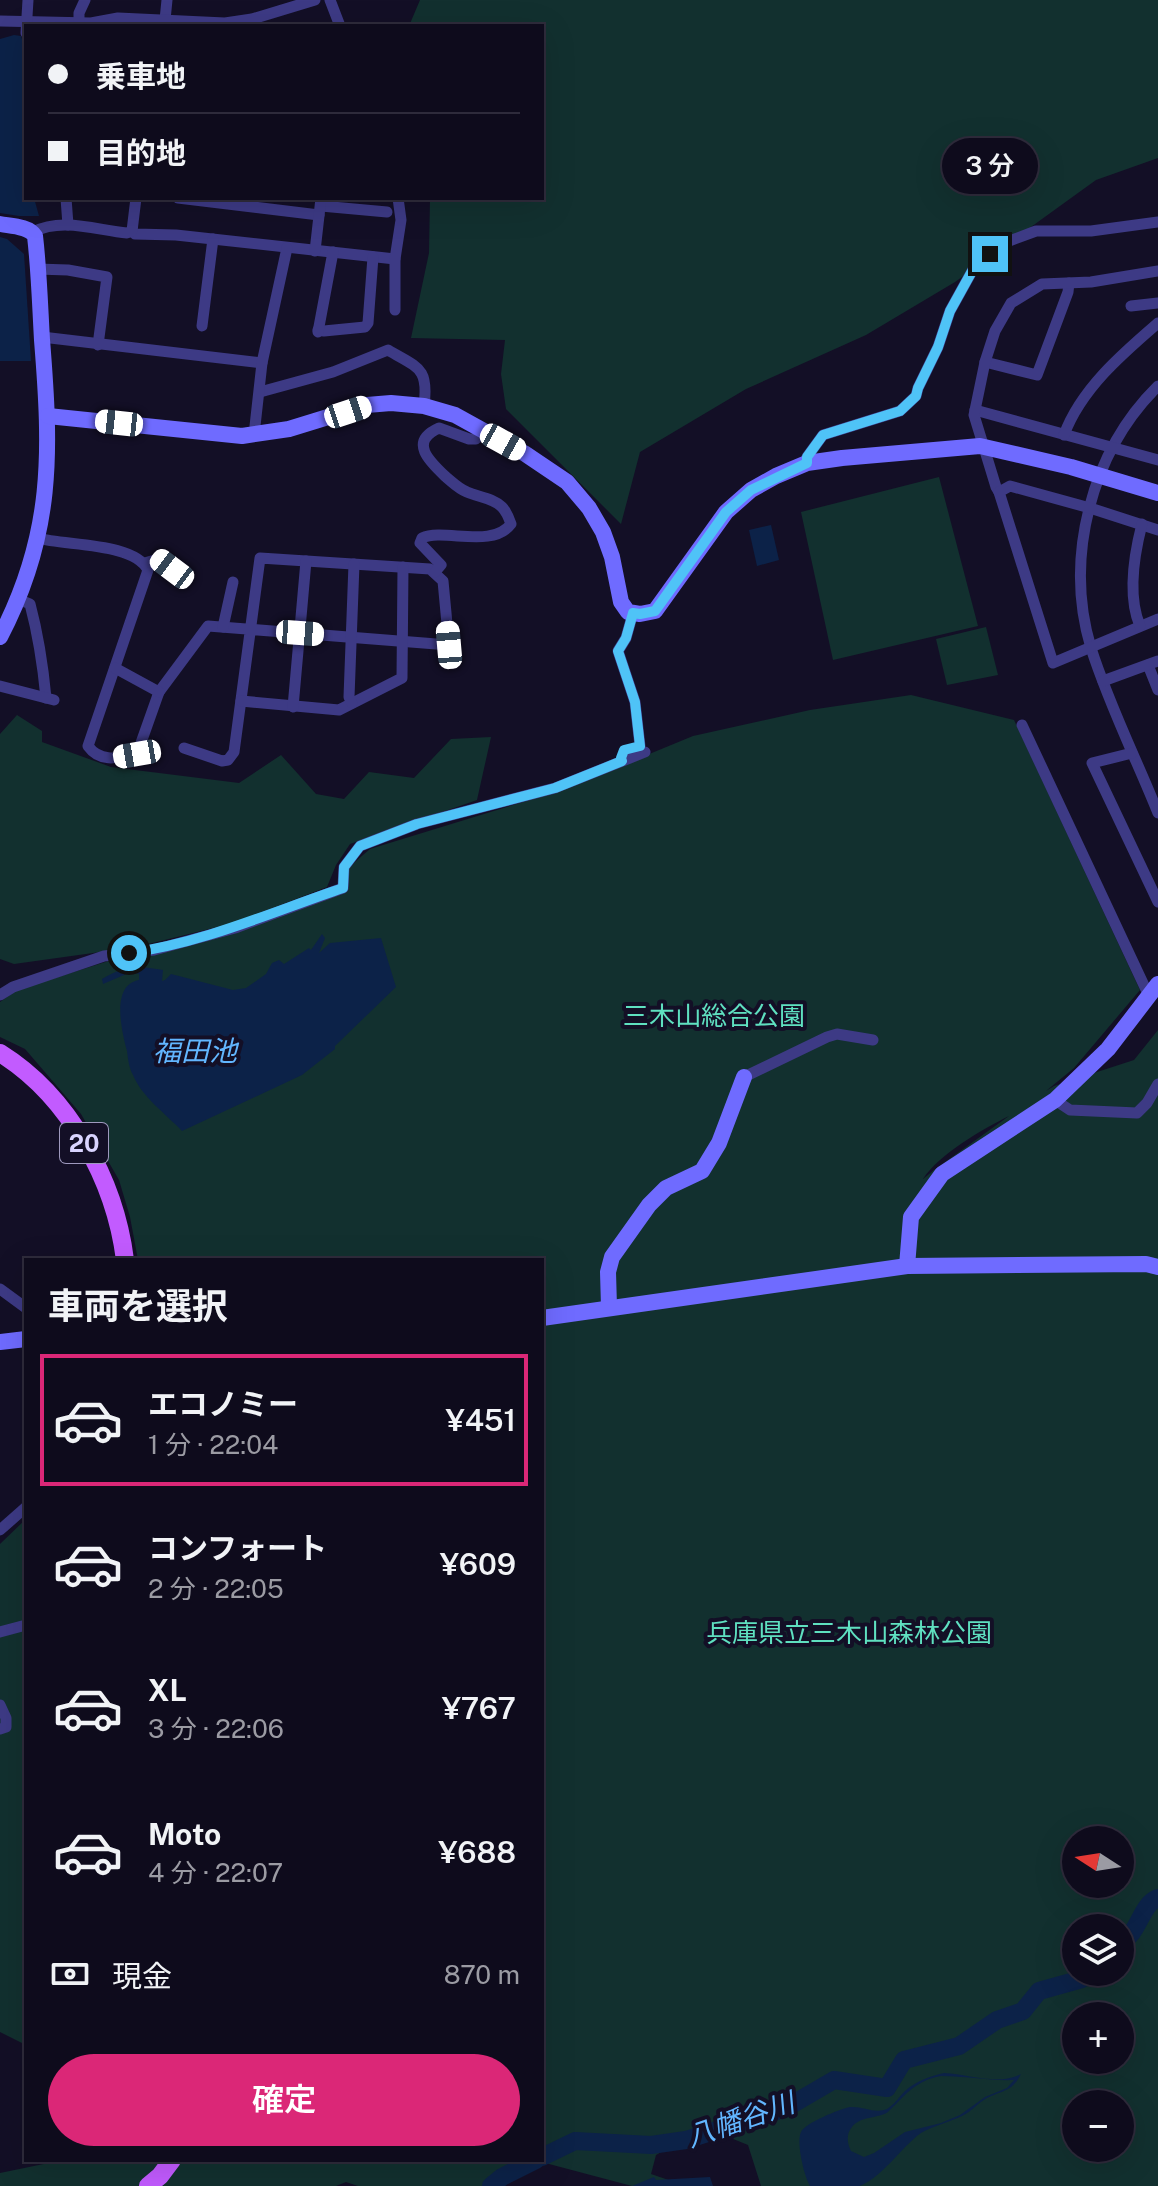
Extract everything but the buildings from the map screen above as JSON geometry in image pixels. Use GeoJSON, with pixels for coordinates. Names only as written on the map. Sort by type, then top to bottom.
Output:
{"type":"FeatureCollection","features":[{"type":"Feature","properties":{"kind":"main road","name":"20"},"geometry":{"type":"LineString","coordinates":[[0,1053],[60,1105],[89,1151],[110,1197],[125,1258]]}},
{"type":"Feature","properties":{"kind":"main road"},"geometry":{"type":"LineString","coordinates":[[148,2186],[170,2162]]}},
{"type":"Feature","properties":{"kind":"street"},"geometry":{"type":"LineString","coordinates":[[26,24],[28,0]]}},
{"type":"Feature","properties":{"kind":"street"},"geometry":{"type":"LineString","coordinates":[[79,22],[85,0]]}},
{"type":"Feature","properties":{"kind":"street"},"geometry":{"type":"LineString","coordinates":[[165,20],[167,0]]}},
{"type":"Feature","properties":{"kind":"street"},"geometry":{"type":"LineString","coordinates":[[58,24],[118,18],[247,23],[315,0]]}},
{"type":"Feature","properties":{"kind":"street"},"geometry":{"type":"LineString","coordinates":[[330,0],[339,24]]}},
{"type":"Feature","properties":{"kind":"street"},"geometry":{"type":"LineString","coordinates":[[0,21],[24,27]]}},
{"type":"Feature","properties":{"kind":"street"},"geometry":{"type":"LineString","coordinates":[[66,200],[68,225]]}},
{"type":"Feature","properties":{"kind":"street"},"geometry":{"type":"LineString","coordinates":[[132,231],[136,200]]}},
{"type":"Feature","properties":{"kind":"street"},"geometry":{"type":"LineString","coordinates":[[210,200],[387,212]]}},
{"type":"Feature","properties":{"kind":"street"},"geometry":{"type":"LineString","coordinates":[[395,310],[395,259],[401,220],[398,200]]}},
{"type":"Feature","properties":{"kind":"street"},"geometry":{"type":"LineString","coordinates":[[315,251],[320,206]]}},
{"type":"Feature","properties":{"kind":"street"},"geometry":{"type":"LineString","coordinates":[[807,463],[807,457],[823,435],[900,411],[916,396],[950,311],[976,264],[1004,243],[1036,231],[1107,230],[1158,222]]}},
{"type":"Feature","properties":{"kind":"street"},"geometry":{"type":"LineString","coordinates":[[0,224],[33,232],[44,227],[68,225],[127,233],[132,231]]}},
{"type":"Feature","properties":{"kind":"street"},"geometry":{"type":"LineString","coordinates":[[132,231],[135,234],[176,235],[395,259]]}},
{"type":"Feature","properties":{"kind":"street"},"geometry":{"type":"LineString","coordinates":[[0,637],[29,572],[46,493],[48,416],[33,232]]}},
{"type":"Feature","properties":{"kind":"street"},"geometry":{"type":"LineString","coordinates":[[202,326],[213,239]]}},
{"type":"Feature","properties":{"kind":"street"},"geometry":{"type":"LineString","coordinates":[[256,434],[262,363],[287,248]]}},
{"type":"Feature","properties":{"kind":"street"},"geometry":{"type":"LineString","coordinates":[[333,252],[318,331],[365,327],[368,323],[373,257]]}},
{"type":"Feature","properties":{"kind":"street"},"geometry":{"type":"LineString","coordinates":[[37,269],[68,270],[107,277],[98,345]]}},
{"type":"Feature","properties":{"kind":"street"},"geometry":{"type":"LineString","coordinates":[[1158,271],[1091,282],[1042,284],[1011,303],[995,331],[974,415],[1053,663],[1158,619]]}},
{"type":"Feature","properties":{"kind":"street"},"geometry":{"type":"LineString","coordinates":[[985,362],[1037,375],[1069,283]]}},
{"type":"Feature","properties":{"kind":"street"},"geometry":{"type":"LineString","coordinates":[[1131,306],[1158,303]]}},
{"type":"Feature","properties":{"kind":"street"},"geometry":{"type":"LineString","coordinates":[[1064,435],[1098,380],[1158,323]]}},
{"type":"Feature","properties":{"kind":"street"},"geometry":{"type":"LineString","coordinates":[[42,337],[262,363]]}},
{"type":"Feature","properties":{"kind":"street"},"geometry":{"type":"LineString","coordinates":[[260,392],[333,372],[388,350],[421,370],[425,382],[424,406]]}},
{"type":"Feature","properties":{"kind":"street"},"geometry":{"type":"LineString","coordinates":[[1158,386],[1128,422],[1099,476],[1084,533],[1081,561],[1082,593],[1092,648],[1158,812]]}},
{"type":"Feature","properties":{"kind":"street"},"geometry":{"type":"LineString","coordinates":[[48,416],[242,436],[289,429],[367,405],[391,403],[424,406],[455,415],[524,453],[567,482],[589,508],[603,532],[621,602],[628,612],[640,614],[655,611],[726,512],[751,490],[807,463],[983,446],[1158,493]]}},
{"type":"Feature","properties":{"kind":"street"},"geometry":{"type":"LineString","coordinates":[[975,410],[1158,460]]}},
{"type":"Feature","properties":{"kind":"street"},"geometry":{"type":"LineString","coordinates":[[435,572],[441,565],[420,543],[422,538],[428,535],[467,538],[502,533],[511,524],[501,506],[458,487],[424,453],[424,441],[430,432],[439,428],[469,439],[476,439],[483,431]]}},
{"type":"Feature","properties":{"kind":"street"},"geometry":{"type":"LineString","coordinates":[[999,492],[1010,486],[1158,530]]}},
{"type":"Feature","properties":{"kind":"street"},"geometry":{"type":"LineString","coordinates":[[1140,626],[1133,583],[1136,545],[1142,524]]}},
{"type":"Feature","properties":{"kind":"street"},"geometry":{"type":"LineString","coordinates":[[38,538],[54,543],[83,543],[109,548],[145,563],[158,559],[186,580]]}},
{"type":"Feature","properties":{"kind":"street"},"geometry":{"type":"LineString","coordinates":[[145,563],[148,570],[88,746],[94,755],[107,759],[137,754],[159,692],[208,626],[250,630],[449,645],[443,581],[430,569],[260,558],[250,630],[234,752],[228,760],[222,761],[184,748]]}},
{"type":"Feature","properties":{"kind":"street"},"geometry":{"type":"LineString","coordinates":[[293,707],[306,561]]}},
{"type":"Feature","properties":{"kind":"street"},"geometry":{"type":"LineString","coordinates":[[352,703],[349,697],[354,564]]}},
{"type":"Feature","properties":{"kind":"street"},"geometry":{"type":"LineString","coordinates":[[241,701],[339,710],[402,678],[403,567]]}},
{"type":"Feature","properties":{"kind":"street"},"geometry":{"type":"LineString","coordinates":[[223,627],[233,582]]}},
{"type":"Feature","properties":{"kind":"street"},"geometry":{"type":"LineString","coordinates":[[0,686],[50,699],[30,604],[18,599]]}},
{"type":"Feature","properties":{"kind":"street"},"geometry":{"type":"LineString","coordinates":[[0,995],[13,987],[104,956],[154,950],[235,928],[343,888],[344,867],[360,846],[417,824],[555,788],[645,752],[640,746],[635,702],[618,651],[626,638],[633,613]]}},
{"type":"Feature","properties":{"kind":"street"},"geometry":{"type":"LineString","coordinates":[[1103,681],[1153,663],[1158,690]]}},
{"type":"Feature","properties":{"kind":"street"},"geometry":{"type":"LineString","coordinates":[[115,668],[159,692]]}},
{"type":"Feature","properties":{"kind":"street"},"geometry":{"type":"LineString","coordinates":[[907,1266],[911,1217],[942,1174],[1055,1100],[1108,1049],[1154,990],[1022,725]]}},
{"type":"Feature","properties":{"kind":"street"},"geometry":{"type":"LineString","coordinates":[[1132,753],[1092,763],[1158,902]]}},
{"type":"Feature","properties":{"kind":"street"},"geometry":{"type":"LineString","coordinates":[[609,1307],[608,1272],[612,1257],[649,1205],[666,1188],[702,1171],[719,1143],[744,1077],[837,1034],[873,1040]]}},
{"type":"Feature","properties":{"kind":"street"},"geometry":{"type":"LineString","coordinates":[[1055,1100],[1070,1110],[1137,1113],[1158,1084]]}},
{"type":"Feature","properties":{"kind":"street"},"geometry":{"type":"LineString","coordinates":[[544,1318],[907,1266],[1146,1264],[1158,1267]]}},
{"type":"Feature","properties":{"kind":"street"},"geometry":{"type":"LineString","coordinates":[[0,1289],[24,1307]]}},
{"type":"Feature","properties":{"kind":"street"},"geometry":{"type":"LineString","coordinates":[[0,1342],[24,1339]]}},
{"type":"Feature","properties":{"kind":"street"},"geometry":{"type":"LineString","coordinates":[[0,1530],[24,1509]]}},
{"type":"Feature","properties":{"kind":"street"},"geometry":{"type":"LineString","coordinates":[[0,1632],[24,1626]]}},
{"type":"Feature","properties":{"kind":"street"},"geometry":{"type":"LineString","coordinates":[[0,1705],[6,1727],[0,1729]]}},
{"type":"Feature","properties":{"kind":"green space"},"geometry":{"type":"Polygon","coordinates":[[[420,0],[1158,0],[1158,158],[1096,180],[955,282],[866,335],[746,389],[640,452],[621,524],[506,409],[501,374],[505,340],[411,338],[429,253],[430,200],[544,200],[544,24],[410,24],[420,0]]]}},
{"type":"Feature","properties":{"kind":"green space"},"geometry":{"type":"Polygon","coordinates":[[[939,477],[978,626],[833,660],[801,512],[939,477]]]}},
{"type":"Feature","properties":{"kind":"green space"},"geometry":{"type":"Polygon","coordinates":[[[986,627],[998,675],[947,685],[936,639],[986,627]]]}},
{"type":"Feature","properties":{"kind":"green space"},"geometry":{"type":"Polygon","coordinates":[[[911,695],[1014,720],[1140,990],[1074,1068],[1046,1091],[1134,1060],[1158,1030],[1158,2186],[761,2186],[748,2145],[721,2134],[677,2143],[656,2155],[651,2174],[686,2186],[632,2186],[542,2162],[544,2162],[544,1258],[138,1258],[119,1180],[81,1114],[25,1049],[0,1037],[0,1002],[17,990],[345,892],[349,867],[370,849],[562,790],[693,736],[810,710],[911,695]],[[1009,1116],[950,1152],[923,1179],[1009,1116]]]}},
{"type":"Feature","properties":{"kind":"green space"},"geometry":{"type":"Polygon","coordinates":[[[17,715],[42,731],[42,742],[111,767],[239,783],[281,755],[316,794],[344,799],[369,772],[414,778],[451,739],[491,737],[477,800],[350,844],[336,865],[327,887],[234,923],[136,947],[14,964],[0,959],[0,734],[17,715]]]}},
{"type":"Feature","properties":{"kind":"green space"},"geometry":{"type":"Polygon","coordinates":[[[24,1521],[24,2044],[0,2032],[0,1544],[24,1521]]]}},
{"type":"Feature","properties":{"kind":"green space"},"geometry":{"type":"Polygon","coordinates":[[[53,2162],[518,2162],[482,2186],[358,2186],[346,2182],[336,2186],[0,2186],[0,2173],[53,2162]]]}},
{"type":"Feature","properties":{"kind":"water"},"geometry":{"type":"Polygon","coordinates":[[[21,36],[24,46],[24,200],[35,200],[39,216],[0,213],[0,39],[21,36]]]}},
{"type":"Feature","properties":{"kind":"water"},"geometry":{"type":"Polygon","coordinates":[[[0,237],[7,239],[24,254],[31,361],[0,361],[0,237]]]}},
{"type":"Feature","properties":{"kind":"water"},"geometry":{"type":"Polygon","coordinates":[[[771,525],[779,560],[757,566],[749,530],[771,525]]]}},
{"type":"Feature","properties":{"kind":"water","name":"福田池"},"geometry":{"type":"Polygon","coordinates":[[[322,934],[325,938],[319,953],[330,943],[381,938],[396,987],[335,1049],[302,1075],[182,1131],[142,1091],[130,1066],[120,1010],[124,991],[139,980],[139,974],[131,972],[103,984],[102,979],[138,967],[163,970],[162,981],[171,974],[233,990],[246,988],[266,974],[272,963],[279,960],[284,964],[309,948],[311,950],[322,934]]]}},
{"type":"Feature","properties":{"kind":"water"},"geometry":{"type":"Polygon","coordinates":[[[944,2073],[993,2079],[1021,2074],[1011,2087],[987,2098],[965,2114],[921,2133],[877,2175],[860,2186],[810,2186],[800,2151],[804,2128],[850,2107],[878,2111],[887,2109],[914,2084],[944,2073]],[[941,2076],[922,2082],[888,2112],[855,2123],[848,2136],[851,2151],[864,2157],[874,2153],[905,2132],[960,2115],[985,2097],[1007,2088],[1014,2080],[941,2076]]]}},
{"type":"Feature","properties":{"kind":"water"},"geometry":{"type":"Polygon","coordinates":[[[654,2177],[656,2180],[710,2177],[713,2186],[632,2186],[654,2177]]]}},
{"type":"Feature","properties":{"kind":"waterway","name":"八幡谷川"},"geometry":{"type":"LineString","coordinates":[[1134,1930],[1147,1907],[1158,1898]]}},
{"type":"Feature","properties":{"kind":"waterway","name":"八幡谷川"},"geometry":{"type":"LineString","coordinates":[[544,2156],[575,2141],[651,2145],[686,2140],[786,2108],[834,2080],[887,2088],[904,2060],[959,2046],[997,2020],[1023,2011],[1039,1991],[1062,1985]]}},
{"type":"Feature","properties":{"kind":"waterway","name":"八幡谷川"},"geometry":{"type":"LineString","coordinates":[[491,2186],[532,2162]]}},
{"type":"Feature","properties":{"kind":"route"},"geometry":{"type":"LineString","coordinates":[[129,953],[154,950],[235,928],[343,888],[344,867],[360,846],[417,824],[555,788],[622,761],[624,750],[640,746],[635,702],[618,651],[626,638],[633,613],[655,611],[726,512],[751,490],[807,463],[807,457],[823,435],[900,411],[916,396],[950,311],[976,264],[990,254]]}},
{"type":"Feature","properties":{"kind":"park label","name":"三木山総合公園"},"geometry":{"type":"Point","coordinates":[714,1015]}},
{"type":"Feature","properties":{"kind":"park label","name":"兵庫県立三木山森林公園"},"geometry":{"type":"Point","coordinates":[849,1632]}}]}
